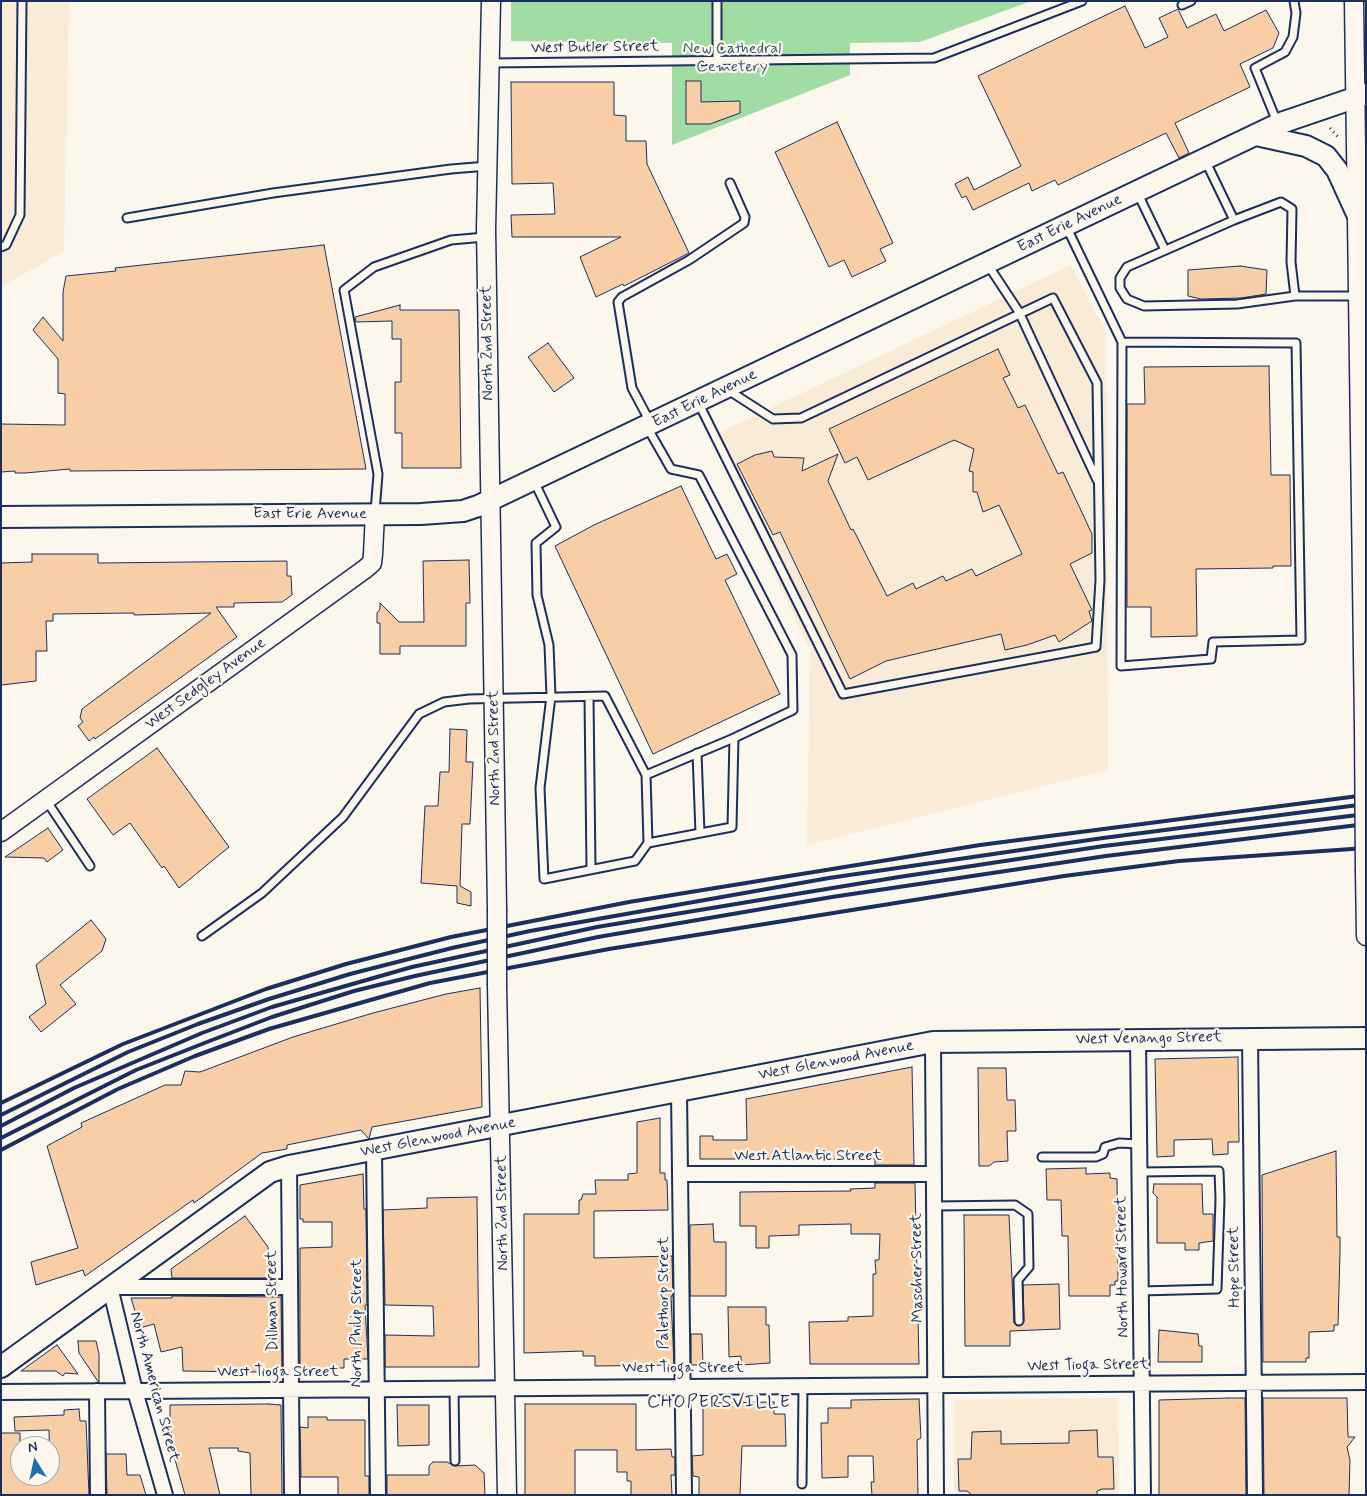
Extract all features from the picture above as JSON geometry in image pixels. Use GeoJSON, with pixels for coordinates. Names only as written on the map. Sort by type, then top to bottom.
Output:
{"type":"FeatureCollection","features":[{"type":"Feature","properties":{"kind":"main road","name":"East Erie Avenue"},"geometry":{"type":"LineString","coordinates":[[1,518],[443,514],[463,511],[491,501],[1278,124],[1361,95]]}},
{"type":"Feature","properties":{"kind":"main road"},"geometry":{"type":"LineString","coordinates":[[1256,135],[1306,146],[1326,156],[1337,170],[1358,216]]}},
{"type":"Feature","properties":{"kind":"main road","name":"West Venango Street"},"geometry":{"type":"LineString","coordinates":[[933,1042],[1366,1038]]}},
{"type":"Feature","properties":{"kind":"main road","name":"West Glenwood Avenue"},"geometry":{"type":"LineString","coordinates":[[1,1367],[270,1172],[289,1166],[933,1042]]}},
{"type":"Feature","properties":{"kind":"street","name":"North 2nd Street"},"geometry":{"type":"LineString","coordinates":[[491,1],[486,237],[507,1495]]}},
{"type":"Feature","properties":{"kind":"street"},"geometry":{"type":"LineString","coordinates":[[1354,1],[1361,95],[1358,296],[1365,691],[1366,936]]}},
{"type":"Feature","properties":{"kind":"street","name":"West Sedgley Avenue"},"geometry":{"type":"LineString","coordinates":[[1,832],[365,569],[372,563],[374,514]]}},
{"type":"Feature","properties":{"kind":"street","name":"North Howard Street"},"geometry":{"type":"LineString","coordinates":[[1138,1039],[1143,1495]]}},
{"type":"Feature","properties":{"kind":"street","name":"Hope Street"},"geometry":{"type":"LineString","coordinates":[[1250,1039],[1255,1495]]}},
{"type":"Feature","properties":{"kind":"street","name":"Mascher Street"},"geometry":{"type":"LineString","coordinates":[[933,1042],[936,1495]]}},
{"type":"Feature","properties":{"kind":"street","name":"Palethorp Street"},"geometry":{"type":"LineString","coordinates":[[679,1092],[684,1495]]}},
{"type":"Feature","properties":{"kind":"street","name":"North Philip Street"},"geometry":{"type":"LineString","coordinates":[[374,1150],[378,1495]]}},
{"type":"Feature","properties":{"kind":"street","name":"Dillman Street"},"geometry":{"type":"LineString","coordinates":[[289,1166],[292,1495]]}},
{"type":"Feature","properties":{"kind":"street","name":"West Atlantic Street"},"geometry":{"type":"LineString","coordinates":[[681,1174],[934,1174]]}},
{"type":"Feature","properties":{"kind":"street"},"geometry":{"type":"LineString","coordinates":[[110,1287],[290,1287]]}},
{"type":"Feature","properties":{"kind":"street","name":"North American Street"},"geometry":{"type":"LineString","coordinates":[[110,1287],[135,1391],[165,1495]]}},
{"type":"Feature","properties":{"kind":"street","name":"West Tioga Street"},"geometry":{"type":"LineString","coordinates":[[1,1392],[1253,1381],[1366,1382]]}},
{"type":"Feature","properties":{"kind":"street"},"geometry":{"type":"LineString","coordinates":[[97,1392],[98,1495]]}},
{"type":"Feature","properties":{"kind":"lane"},"geometry":{"type":"LineString","coordinates":[[1,247],[6,244],[20,215],[22,1]]}},
{"type":"Feature","properties":{"kind":"lane"},"geometry":{"type":"LineString","coordinates":[[717,1],[717,61]]}},
{"type":"Feature","properties":{"kind":"lane","name":"West Butler Street"},"geometry":{"type":"LineString","coordinates":[[491,63],[934,58],[1082,1]]}},
{"type":"Feature","properties":{"kind":"lane"},"geometry":{"type":"LineString","coordinates":[[1182,4],[1191,1]]}},
{"type":"Feature","properties":{"kind":"lane"},"geometry":{"type":"LineString","coordinates":[[1278,124],[1255,68],[1285,52],[1293,37],[1296,13],[1294,1]]}},
{"type":"Feature","properties":{"kind":"lane"},"geometry":{"type":"LineString","coordinates":[[1205,159],[1234,220]]}},
{"type":"Feature","properties":{"kind":"lane"},"geometry":{"type":"LineString","coordinates":[[128,218],[273,193],[450,169],[488,166]]}},
{"type":"Feature","properties":{"kind":"lane"},"geometry":{"type":"LineString","coordinates":[[646,775],[734,738],[793,710],[792,654],[699,475],[671,469],[649,425],[632,388],[618,302],[622,297],[689,260],[744,223],[745,217],[730,183]]}},
{"type":"Feature","properties":{"kind":"lane"},"geometry":{"type":"LineString","coordinates":[[1137,192],[1165,250]]}},
{"type":"Feature","properties":{"kind":"lane"},"geometry":{"type":"LineString","coordinates":[[1295,296],[1291,262],[1292,209],[1281,202],[1234,220],[1128,266],[1120,278],[1120,288],[1127,299],[1144,306],[1219,305],[1295,296],[1358,296]]}},
{"type":"Feature","properties":{"kind":"lane"},"geometry":{"type":"LineString","coordinates":[[1066,226],[1122,342],[1121,666],[1211,659],[1213,642],[1301,640],[1296,343],[1122,342]]}},
{"type":"Feature","properties":{"kind":"lane"},"geometry":{"type":"LineString","coordinates":[[374,514],[378,474],[344,290],[374,267],[451,240],[486,237]]}},
{"type":"Feature","properties":{"kind":"lane"},"geometry":{"type":"LineString","coordinates":[[988,263],[1019,312],[1099,483]]}},
{"type":"Feature","properties":{"kind":"lane"},"geometry":{"type":"LineString","coordinates":[[698,402],[843,694],[1096,647],[1100,580],[1097,383],[1053,298],[1019,312],[801,418],[773,419],[729,392],[727,388]]}},
{"type":"Feature","properties":{"kind":"lane"},"geometry":{"type":"LineString","coordinates":[[202,936],[262,893],[343,817],[419,714],[444,702],[494,698],[551,696],[605,696],[646,775],[648,843],[635,861],[544,879],[540,788],[551,696],[549,645],[537,595],[536,543],[556,527],[534,480]]}},
{"type":"Feature","properties":{"kind":"lane"},"geometry":{"type":"LineString","coordinates":[[590,697],[591,869]]}},
{"type":"Feature","properties":{"kind":"lane"},"geometry":{"type":"LineString","coordinates":[[648,843],[732,827],[734,738]]}},
{"type":"Feature","properties":{"kind":"lane"},"geometry":{"type":"LineString","coordinates":[[697,754],[700,833]]}},
{"type":"Feature","properties":{"kind":"lane"},"geometry":{"type":"LineString","coordinates":[[46,800],[90,866]]}},
{"type":"Feature","properties":{"kind":"lane"},"geometry":{"type":"LineString","coordinates":[[1042,1156],[1096,1157],[1103,1154],[1105,1147],[1119,1143],[1139,1144]]}},
{"type":"Feature","properties":{"kind":"lane"},"geometry":{"type":"LineString","coordinates":[[1139,1172],[1219,1171],[1220,1198],[1217,1289],[1141,1291]]}},
{"type":"Feature","properties":{"kind":"lane"},"geometry":{"type":"LineString","coordinates":[[935,1206],[1015,1205],[1028,1214],[1029,1266],[1018,1280],[1019,1321]]}},
{"type":"Feature","properties":{"kind":"lane"},"geometry":{"type":"LineString","coordinates":[[802,1484],[803,1386]]}},
{"type":"Feature","properties":{"kind":"lane"},"geometry":{"type":"LineString","coordinates":[[454,1388],[455,1461]]}},
{"type":"Feature","properties":{"kind":"path"},"geometry":{"type":"LineString","coordinates":[[1330,128],[1340,140]]}},
{"type":"Feature","properties":{"kind":"shaded area"},"geometry":{"type":"Polygon","coordinates":[[[1,1],[69,1],[64,251],[1,287],[1,1]]]}},
{"type":"Feature","properties":{"kind":"shaded area"},"geometry":{"type":"Polygon","coordinates":[[[1071,265],[1106,333],[1108,770],[807,845],[810,650],[710,437],[1071,265]]]}},
{"type":"Feature","properties":{"kind":"shaded area"},"geometry":{"type":"Polygon","coordinates":[[[1118,1398],[1119,1495],[954,1495],[954,1400],[1118,1398]]]}},
{"type":"Feature","properties":{"kind":"green space","name":"New Cathedral Cemetery"},"geometry":{"type":"Polygon","coordinates":[[[511,1],[1031,1],[920,42],[850,43],[850,75],[672,145],[672,43],[511,41],[511,1]]]}},
{"type":"Feature","properties":{"kind":"building"},"geometry":{"type":"Polygon","coordinates":[[[1125,6],[1145,48],[1168,37],[1159,18],[1178,9],[1187,28],[1216,14],[1224,31],[1266,10],[1279,33],[1273,48],[1240,64],[1250,87],[1175,123],[1189,153],[1179,158],[1166,133],[1058,185],[1055,180],[1032,191],[1029,183],[973,210],[966,196],[962,198],[955,184],[968,177],[974,190],[1021,166],[978,76],[1125,6]]]}},
{"type":"Feature","properties":{"kind":"building"},"geometry":{"type":"Polygon","coordinates":[[[686,81],[701,81],[701,102],[740,101],[740,113],[710,124],[686,124],[686,81]]]}},
{"type":"Feature","properties":{"kind":"building"},"geometry":{"type":"Polygon","coordinates":[[[511,82],[614,82],[614,115],[626,116],[626,141],[646,141],[647,164],[689,253],[624,286],[623,284],[596,297],[580,257],[621,237],[512,237],[511,215],[555,214],[553,183],[512,184],[511,82]]]}},
{"type":"Feature","properties":{"kind":"building"},"geometry":{"type":"Polygon","coordinates":[[[837,122],[893,243],[880,249],[886,261],[852,277],[844,260],[829,267],[775,152],[837,122]]]}},
{"type":"Feature","properties":{"kind":"building"},"geometry":{"type":"Polygon","coordinates":[[[324,245],[366,469],[70,471],[70,469],[25,473],[15,473],[15,471],[1,472],[1,424],[65,425],[65,394],[58,393],[58,359],[33,330],[43,317],[63,341],[63,292],[66,276],[116,271],[115,268],[324,245]]]}},
{"type":"Feature","properties":{"kind":"building"},"geometry":{"type":"Polygon","coordinates":[[[1240,266],[1267,270],[1266,294],[1241,298],[1201,299],[1188,296],[1188,270],[1240,266]]]}},
{"type":"Feature","properties":{"kind":"building"},"geometry":{"type":"Polygon","coordinates":[[[400,305],[400,310],[459,310],[461,468],[402,468],[402,433],[395,433],[395,382],[401,382],[401,339],[392,339],[392,321],[356,322],[355,317],[400,305]]]}},
{"type":"Feature","properties":{"kind":"building"},"geometry":{"type":"Polygon","coordinates":[[[548,343],[574,378],[554,392],[528,357],[548,343]]]}},
{"type":"Feature","properties":{"kind":"building"},"geometry":{"type":"Polygon","coordinates":[[[998,349],[1010,375],[1003,378],[1018,408],[1025,405],[1058,474],[1063,472],[1092,534],[1092,553],[1070,564],[1092,610],[1089,611],[1092,621],[1059,642],[1055,635],[1027,645],[1005,650],[1001,634],[886,661],[850,679],[780,532],[773,535],[737,464],[755,455],[772,451],[774,457],[804,458],[802,471],[838,454],[828,481],[851,530],[853,529],[887,596],[913,583],[916,589],[943,576],[946,581],[972,569],[976,576],[1022,554],[999,505],[983,512],[977,492],[973,492],[973,472],[969,471],[974,449],[954,440],[868,480],[857,457],[845,463],[829,429],[998,349]]]}},
{"type":"Feature","properties":{"kind":"building"},"geometry":{"type":"Polygon","coordinates":[[[1269,366],[1271,475],[1290,475],[1291,566],[1196,569],[1197,636],[1151,637],[1151,607],[1127,607],[1127,404],[1145,404],[1144,367],[1269,366]]]}},
{"type":"Feature","properties":{"kind":"building"},"geometry":{"type":"Polygon","coordinates":[[[681,486],[716,559],[727,554],[737,574],[725,580],[780,694],[653,754],[555,546],[594,525],[681,486]]]}},
{"type":"Feature","properties":{"kind":"building"},"geometry":{"type":"Polygon","coordinates":[[[32,554],[98,554],[98,563],[287,561],[287,576],[291,576],[292,595],[282,602],[234,603],[234,607],[216,607],[237,637],[95,739],[94,737],[89,741],[78,726],[83,722],[80,718],[82,709],[211,613],[134,615],[134,613],[53,614],[53,621],[46,621],[47,651],[36,651],[36,681],[1,685],[1,563],[32,562],[32,554]]]}},
{"type":"Feature","properties":{"kind":"building"},"geometry":{"type":"Polygon","coordinates":[[[469,560],[470,603],[466,603],[466,646],[400,646],[400,654],[380,654],[380,623],[377,623],[377,613],[380,609],[380,603],[399,622],[424,622],[423,561],[469,560]]]}},
{"type":"Feature","properties":{"kind":"building"},"geometry":{"type":"Polygon","coordinates":[[[450,729],[467,730],[466,762],[473,762],[470,824],[462,824],[460,886],[471,892],[471,906],[457,903],[457,886],[421,883],[425,806],[438,806],[440,772],[449,772],[450,729]]]}},
{"type":"Feature","properties":{"kind":"building"},"geometry":{"type":"Polygon","coordinates":[[[157,748],[229,847],[179,888],[164,866],[162,868],[130,823],[113,835],[87,799],[157,748]]]}},
{"type":"Feature","properties":{"kind":"building"},"geometry":{"type":"Polygon","coordinates":[[[48,828],[63,850],[47,862],[44,858],[5,857],[48,828]]]}},
{"type":"Feature","properties":{"kind":"building"},"geometry":{"type":"Polygon","coordinates":[[[91,920],[106,939],[102,951],[60,985],[76,1004],[41,1032],[29,1017],[46,1004],[36,965],[91,920]]]}},
{"type":"Feature","properties":{"kind":"building"},"geometry":{"type":"Polygon","coordinates":[[[480,988],[482,1107],[372,1127],[369,1139],[361,1130],[287,1145],[287,1149],[262,1153],[194,1203],[193,1200],[85,1276],[83,1270],[36,1285],[31,1262],[78,1248],[47,1146],[82,1127],[81,1123],[165,1085],[181,1085],[185,1071],[200,1072],[293,1037],[373,1013],[446,994],[480,988]]]}},
{"type":"Feature","properties":{"kind":"building"},"geometry":{"type":"Polygon","coordinates":[[[1238,1057],[1239,1142],[1228,1142],[1228,1154],[1213,1155],[1212,1139],[1174,1140],[1174,1156],[1157,1157],[1155,1059],[1238,1057]]]}},
{"type":"Feature","properties":{"kind":"building"},"geometry":{"type":"Polygon","coordinates":[[[912,1067],[914,1165],[875,1165],[875,1159],[700,1159],[700,1136],[713,1136],[713,1140],[747,1140],[746,1099],[912,1067]]]}},
{"type":"Feature","properties":{"kind":"building"},"geometry":{"type":"Polygon","coordinates":[[[978,1068],[1006,1068],[1007,1100],[1015,1100],[1016,1131],[1007,1131],[1008,1161],[994,1162],[989,1166],[979,1166],[978,1068]]]}},
{"type":"Feature","properties":{"kind":"building"},"geometry":{"type":"Polygon","coordinates":[[[660,1118],[660,1173],[665,1173],[665,1180],[667,1180],[668,1210],[594,1211],[594,1258],[672,1256],[673,1296],[671,1296],[674,1365],[595,1366],[595,1356],[583,1356],[583,1351],[524,1353],[524,1214],[579,1214],[579,1200],[581,1200],[583,1194],[596,1194],[595,1180],[628,1180],[628,1174],[637,1173],[637,1122],[660,1118]]]}},
{"type":"Feature","properties":{"kind":"building"},"geometry":{"type":"Polygon","coordinates":[[[1336,1151],[1337,1237],[1340,1237],[1338,1325],[1334,1325],[1334,1331],[1309,1332],[1309,1358],[1306,1358],[1306,1362],[1263,1362],[1262,1175],[1336,1151]]]}},
{"type":"Feature","properties":{"kind":"building"},"geometry":{"type":"Polygon","coordinates":[[[1086,1168],[1086,1174],[1110,1173],[1110,1178],[1117,1179],[1118,1281],[1115,1281],[1115,1285],[1110,1285],[1110,1296],[1069,1296],[1068,1236],[1062,1236],[1061,1200],[1047,1200],[1046,1169],[1086,1168]]]}},
{"type":"Feature","properties":{"kind":"building"},"geometry":{"type":"Polygon","coordinates":[[[363,1174],[364,1209],[366,1209],[367,1305],[365,1305],[368,1359],[344,1359],[344,1368],[332,1368],[332,1372],[300,1372],[300,1248],[332,1247],[332,1222],[303,1222],[303,1219],[300,1219],[300,1185],[363,1174]]]}},
{"type":"Feature","properties":{"kind":"building"},"geometry":{"type":"Polygon","coordinates":[[[875,1183],[915,1183],[919,1364],[810,1364],[809,1322],[848,1321],[848,1317],[873,1316],[873,1274],[876,1274],[875,1260],[879,1260],[880,1234],[851,1234],[851,1224],[799,1225],[799,1235],[769,1236],[769,1248],[756,1248],[756,1226],[740,1226],[740,1192],[851,1191],[850,1189],[875,1188],[875,1183]]]}},
{"type":"Feature","properties":{"kind":"building"},"geometry":{"type":"Polygon","coordinates":[[[1154,1184],[1202,1184],[1203,1214],[1213,1214],[1213,1241],[1199,1243],[1199,1250],[1185,1250],[1185,1243],[1157,1243],[1157,1197],[1153,1193],[1154,1184]]]}},
{"type":"Feature","properties":{"kind":"building"},"geometry":{"type":"Polygon","coordinates":[[[477,1197],[479,1367],[385,1367],[385,1335],[434,1336],[433,1306],[385,1305],[383,1210],[427,1208],[427,1198],[477,1197]]]}},
{"type":"Feature","properties":{"kind":"building"},"geometry":{"type":"Polygon","coordinates":[[[964,1215],[1009,1215],[1014,1323],[1020,1326],[1024,1321],[1023,1285],[1059,1284],[1060,1329],[1010,1331],[1010,1346],[965,1346],[964,1215]]]}},
{"type":"Feature","properties":{"kind":"building"},"geometry":{"type":"Polygon","coordinates":[[[245,1216],[268,1247],[268,1278],[172,1278],[171,1269],[245,1216]]]}},
{"type":"Feature","properties":{"kind":"building"},"geometry":{"type":"Polygon","coordinates":[[[713,1224],[714,1242],[726,1242],[726,1296],[690,1296],[690,1225],[713,1224]]]}},
{"type":"Feature","properties":{"kind":"building"},"geometry":{"type":"Polygon","coordinates":[[[172,1296],[281,1297],[282,1369],[258,1372],[183,1371],[182,1347],[161,1352],[154,1324],[140,1328],[131,1298],[172,1298],[172,1296]]]}},
{"type":"Feature","properties":{"kind":"building"},"geometry":{"type":"Polygon","coordinates":[[[728,1307],[766,1307],[766,1325],[769,1325],[770,1363],[741,1365],[741,1356],[729,1357],[728,1307]]]}},
{"type":"Feature","properties":{"kind":"building"},"geometry":{"type":"Polygon","coordinates":[[[1159,1330],[1198,1334],[1199,1346],[1202,1346],[1202,1362],[1158,1362],[1159,1330]]]}},
{"type":"Feature","properties":{"kind":"building"},"geometry":{"type":"Polygon","coordinates":[[[691,1334],[702,1334],[703,1365],[691,1365],[691,1334]]]}},
{"type":"Feature","properties":{"kind":"building"},"geometry":{"type":"Polygon","coordinates":[[[78,1341],[96,1341],[99,1354],[99,1383],[79,1353],[78,1341]]]}},
{"type":"Feature","properties":{"kind":"building"},"geometry":{"type":"Polygon","coordinates":[[[57,1345],[78,1374],[65,1373],[63,1376],[56,1371],[21,1371],[57,1345]]]}},
{"type":"Feature","properties":{"kind":"building"},"geometry":{"type":"Polygon","coordinates":[[[1245,1398],[1246,1495],[1159,1495],[1159,1400],[1245,1398]]]}},
{"type":"Feature","properties":{"kind":"building"},"geometry":{"type":"Polygon","coordinates":[[[1263,1398],[1347,1398],[1348,1437],[1355,1437],[1347,1447],[1350,1460],[1349,1495],[1264,1495],[1263,1398]]]}},
{"type":"Feature","properties":{"kind":"building"},"geometry":{"type":"Polygon","coordinates":[[[919,1399],[921,1438],[917,1440],[918,1495],[872,1495],[871,1482],[874,1482],[873,1456],[848,1456],[848,1477],[822,1478],[821,1423],[828,1423],[828,1408],[851,1408],[851,1400],[919,1399]]]}},
{"type":"Feature","properties":{"kind":"building"},"geometry":{"type":"Polygon","coordinates":[[[774,1402],[774,1414],[785,1414],[786,1446],[742,1446],[740,1495],[699,1495],[699,1477],[693,1476],[692,1456],[703,1455],[703,1403],[774,1402]]]}},
{"type":"Feature","properties":{"kind":"building"},"geometry":{"type":"Polygon","coordinates":[[[525,1404],[636,1404],[636,1450],[671,1449],[672,1457],[675,1457],[675,1475],[671,1475],[672,1495],[631,1495],[631,1481],[627,1481],[627,1472],[617,1472],[617,1450],[575,1450],[575,1495],[525,1495],[525,1404]]]}},
{"type":"Feature","properties":{"kind":"building"},"geometry":{"type":"Polygon","coordinates":[[[170,1405],[281,1405],[282,1495],[251,1495],[250,1453],[238,1451],[238,1448],[209,1448],[220,1495],[185,1495],[174,1456],[174,1442],[170,1428],[170,1405]]]}},
{"type":"Feature","properties":{"kind":"building"},"geometry":{"type":"Polygon","coordinates":[[[397,1405],[429,1405],[429,1445],[398,1446],[397,1405]]]}},
{"type":"Feature","properties":{"kind":"building"},"geometry":{"type":"Polygon","coordinates":[[[79,1409],[80,1421],[86,1421],[89,1495],[1,1495],[1,1433],[20,1433],[20,1436],[10,1436],[10,1486],[60,1486],[60,1436],[49,1436],[49,1430],[15,1431],[14,1417],[64,1415],[64,1410],[79,1409]]]}},
{"type":"Feature","properties":{"kind":"building"},"geometry":{"type":"Polygon","coordinates":[[[308,1417],[327,1417],[327,1420],[365,1420],[365,1476],[369,1476],[369,1495],[338,1495],[338,1477],[301,1477],[300,1427],[308,1428],[308,1417]]]}},
{"type":"Feature","properties":{"kind":"building"},"geometry":{"type":"Polygon","coordinates":[[[1097,1430],[1098,1457],[1113,1457],[1114,1489],[1102,1489],[1097,1491],[1097,1495],[972,1495],[967,1491],[959,1491],[958,1459],[971,1459],[972,1432],[1001,1431],[1001,1444],[1069,1443],[1069,1431],[1097,1430]]]}},
{"type":"Feature","properties":{"kind":"building"},"geometry":{"type":"Polygon","coordinates":[[[106,1454],[126,1454],[127,1475],[140,1475],[146,1495],[107,1495],[106,1454]]]}},
{"type":"Feature","properties":{"kind":"building"},"geometry":{"type":"Polygon","coordinates":[[[433,1462],[447,1462],[455,1466],[475,1465],[484,1473],[485,1495],[387,1495],[387,1475],[429,1475],[429,1466],[433,1462]]]}},
{"type":"Feature","properties":{"kind":"railway"},"geometry":{"type":"LineString","coordinates":[[1,1103],[123,1044],[266,989],[346,964],[451,937],[629,902],[980,845],[1366,795]]}},
{"type":"Feature","properties":{"kind":"railway"},"geometry":{"type":"LineString","coordinates":[[1,1115],[128,1052],[198,1024],[269,999],[350,974],[452,948],[530,931],[829,878],[1103,838],[1366,804]]}},
{"type":"Feature","properties":{"kind":"railway"},"geometry":{"type":"LineString","coordinates":[[1,1126],[74,1088],[202,1033],[272,1007],[412,967],[597,927],[899,877],[1104,846],[1366,814]]}},
{"type":"Feature","properties":{"kind":"railway"},"geometry":{"type":"LineString","coordinates":[[1,1138],[136,1070],[207,1042],[272,1017],[354,991],[415,976],[598,937],[832,897],[1106,856],[1366,824]]}},
{"type":"Feature","properties":{"kind":"railway"},"geometry":{"type":"LineString","coordinates":[[1,1150],[118,1089],[195,1056],[269,1029],[430,983],[609,949],[1064,876],[1179,861],[1366,848]]}},
{"type":"Feature","properties":{"kind":"district","name":"CHOPERSVILLE"},"geometry":{"type":"Point","coordinates":[719,1403]}}]}
